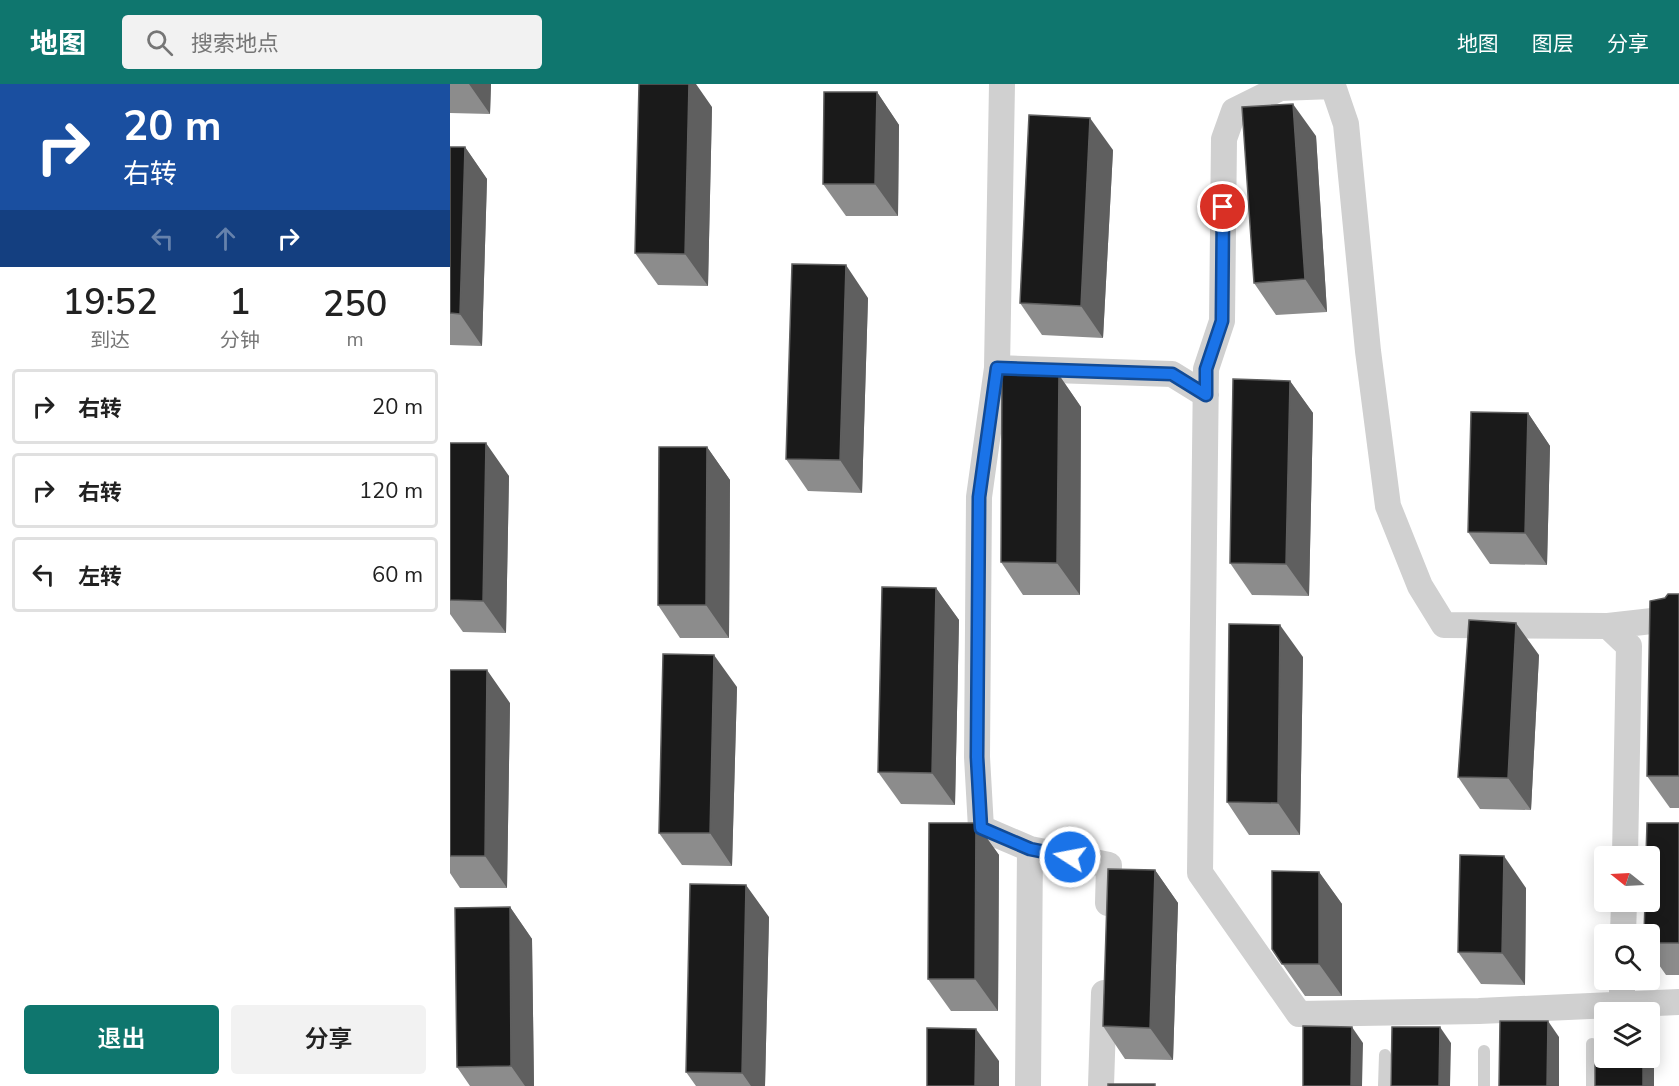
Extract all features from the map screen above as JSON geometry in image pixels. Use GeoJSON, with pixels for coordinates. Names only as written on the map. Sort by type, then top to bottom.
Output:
{"type":"FeatureCollection","features":[{"type":"Feature","properties":{"kind":"street"},"geometry":{"type":"LineString","coordinates":[[1002,84],[997,368],[979,497],[977,757],[981,828],[1030,849],[1109,865],[1107,923]]}},
{"type":"Feature","properties":{"kind":"street"},"geometry":{"type":"LineString","coordinates":[[1594,1006],[1299,1014],[1200,873],[1206,369],[1222,321],[1224,139],[1233,111],[1280,88],[1333,86],[1346,124],[1368,351],[1388,506],[1420,585],[1444,624],[1608,626],[1679,618]]}},
{"type":"Feature","properties":{"kind":"street"},"geometry":{"type":"LineString","coordinates":[[997,368],[1172,374],[1206,395]]}},
{"type":"Feature","properties":{"kind":"street"},"geometry":{"type":"LineString","coordinates":[[1608,626],[1629,646],[1625,846]]}},
{"type":"Feature","properties":{"kind":"street"},"geometry":{"type":"LineString","coordinates":[[1028,1086],[1030,849]]}},
{"type":"Feature","properties":{"kind":"street"},"geometry":{"type":"LineString","coordinates":[[1101,1086],[1105,969]]}},
{"type":"Feature","properties":{"kind":"street"},"geometry":{"type":"LineString","coordinates":[[1660,1003],[1679,1002]]}},
{"type":"Feature","properties":{"kind":"lane"},"geometry":{"type":"LineString","coordinates":[[1592,1086],[1593,1044]]}},
{"type":"Feature","properties":{"kind":"lane"},"geometry":{"type":"LineString","coordinates":[[1484,1051],[1484,1086]]}},
{"type":"Feature","properties":{"kind":"lane"},"geometry":{"type":"LineString","coordinates":[[1384,1086],[1385,1055]]}},
{"type":"Feature","properties":{"kind":"building"},"geometry":{"type":"Polygon","coordinates":[[[639,84],[689,84],[685,254],[635,253],[639,84]]]}},
{"type":"Feature","properties":{"kind":"building"},"geometry":{"type":"Polygon","coordinates":[[[824,92],[877,92],[875,184],[823,184],[824,92]]]}},
{"type":"Feature","properties":{"kind":"building"},"geometry":{"type":"Polygon","coordinates":[[[1293,104],[1305,279],[1254,283],[1242,107],[1293,104]]]}},
{"type":"Feature","properties":{"kind":"building"},"geometry":{"type":"Polygon","coordinates":[[[1029,115],[1090,118],[1081,306],[1020,303],[1029,115]]]}},
{"type":"Feature","properties":{"kind":"building"},"geometry":{"type":"Polygon","coordinates":[[[450,147],[465,147],[460,314],[450,313],[450,147]]]}},
{"type":"Feature","properties":{"kind":"building"},"geometry":{"type":"Polygon","coordinates":[[[792,264],[846,265],[840,460],[786,459],[792,264]]]}},
{"type":"Feature","properties":{"kind":"building"},"geometry":{"type":"Polygon","coordinates":[[[1002,374],[1059,375],[1057,563],[1001,562],[1002,374]]]}},
{"type":"Feature","properties":{"kind":"building"},"geometry":{"type":"Polygon","coordinates":[[[1233,379],[1290,381],[1286,564],[1230,563],[1233,379]]]}},
{"type":"Feature","properties":{"kind":"building"},"geometry":{"type":"Polygon","coordinates":[[[1471,412],[1528,413],[1525,533],[1468,532],[1471,412]]]}},
{"type":"Feature","properties":{"kind":"building"},"geometry":{"type":"Polygon","coordinates":[[[450,443],[486,443],[483,601],[450,600],[450,443]]]}},
{"type":"Feature","properties":{"kind":"building"},"geometry":{"type":"Polygon","coordinates":[[[659,447],[707,447],[706,605],[658,605],[659,447]]]}},
{"type":"Feature","properties":{"kind":"building"},"geometry":{"type":"Polygon","coordinates":[[[882,587],[936,588],[932,773],[878,772],[882,587]]]}},
{"type":"Feature","properties":{"kind":"building"},"geometry":{"type":"Polygon","coordinates":[[[1668,594],[1679,594],[1679,776],[1647,776],[1650,601],[1665,598],[1668,594]]]}},
{"type":"Feature","properties":{"kind":"building"},"geometry":{"type":"Polygon","coordinates":[[[1469,620],[1516,623],[1508,778],[1458,777],[1469,620]]]}},
{"type":"Feature","properties":{"kind":"building"},"geometry":{"type":"Polygon","coordinates":[[[1229,624],[1280,625],[1278,803],[1227,802],[1229,624]]]}},
{"type":"Feature","properties":{"kind":"building"},"geometry":{"type":"Polygon","coordinates":[[[663,654],[714,655],[710,833],[659,833],[663,654]]]}},
{"type":"Feature","properties":{"kind":"building"},"geometry":{"type":"Polygon","coordinates":[[[450,670],[487,670],[485,856],[450,856],[450,670]]]}},
{"type":"Feature","properties":{"kind":"building"},"geometry":{"type":"Polygon","coordinates":[[[929,823],[976,823],[975,979],[928,979],[929,823]]]}},
{"type":"Feature","properties":{"kind":"building"},"geometry":{"type":"Polygon","coordinates":[[[1647,823],[1679,823],[1679,943],[1660,943],[1660,924],[1644,924],[1645,912],[1660,912],[1660,846],[1646,846],[1647,823]]]}},
{"type":"Feature","properties":{"kind":"building"},"geometry":{"type":"Polygon","coordinates":[[[1460,855],[1504,856],[1502,953],[1458,952],[1460,855]]]}},
{"type":"Feature","properties":{"kind":"building"},"geometry":{"type":"Polygon","coordinates":[[[1108,869],[1155,870],[1150,1028],[1103,1026],[1108,869]]]}},
{"type":"Feature","properties":{"kind":"building"},"geometry":{"type":"Polygon","coordinates":[[[1272,871],[1319,872],[1319,964],[1282,964],[1272,949],[1272,871]]]}},
{"type":"Feature","properties":{"kind":"building"},"geometry":{"type":"Polygon","coordinates":[[[690,884],[746,885],[742,1073],[686,1072],[690,884]]]}},
{"type":"Feature","properties":{"kind":"building"},"geometry":{"type":"Polygon","coordinates":[[[510,907],[511,1066],[457,1067],[455,908],[510,907]]]}},
{"type":"Feature","properties":{"kind":"building"},"geometry":{"type":"Polygon","coordinates":[[[1500,1021],[1548,1021],[1547,1086],[1499,1086],[1500,1021]]]}},
{"type":"Feature","properties":{"kind":"building"},"geometry":{"type":"Polygon","coordinates":[[[1303,1026],[1352,1027],[1351,1086],[1303,1086],[1303,1026]]]}},
{"type":"Feature","properties":{"kind":"building"},"geometry":{"type":"Polygon","coordinates":[[[1392,1027],[1440,1027],[1439,1086],[1391,1086],[1392,1027]]]}},
{"type":"Feature","properties":{"kind":"building"},"geometry":{"type":"Polygon","coordinates":[[[927,1028],[976,1029],[975,1086],[927,1086],[927,1028]]]}},
{"type":"Feature","properties":{"kind":"building"},"geometry":{"type":"Polygon","coordinates":[[[1595,1068],[1643,1068],[1643,1086],[1595,1086],[1595,1068]]]}},
{"type":"Feature","properties":{"kind":"building"},"geometry":{"type":"Polygon","coordinates":[[[1108,1084],[1155,1084],[1155,1086],[1108,1086],[1108,1084]]]}},
{"type":"Feature","properties":{"kind":"route"},"geometry":{"type":"LineString","coordinates":[[1070,857],[1030,849],[981,828],[977,757],[979,497],[997,368],[1172,374],[1206,395],[1206,369],[1222,321],[1223,207]]}}]}
